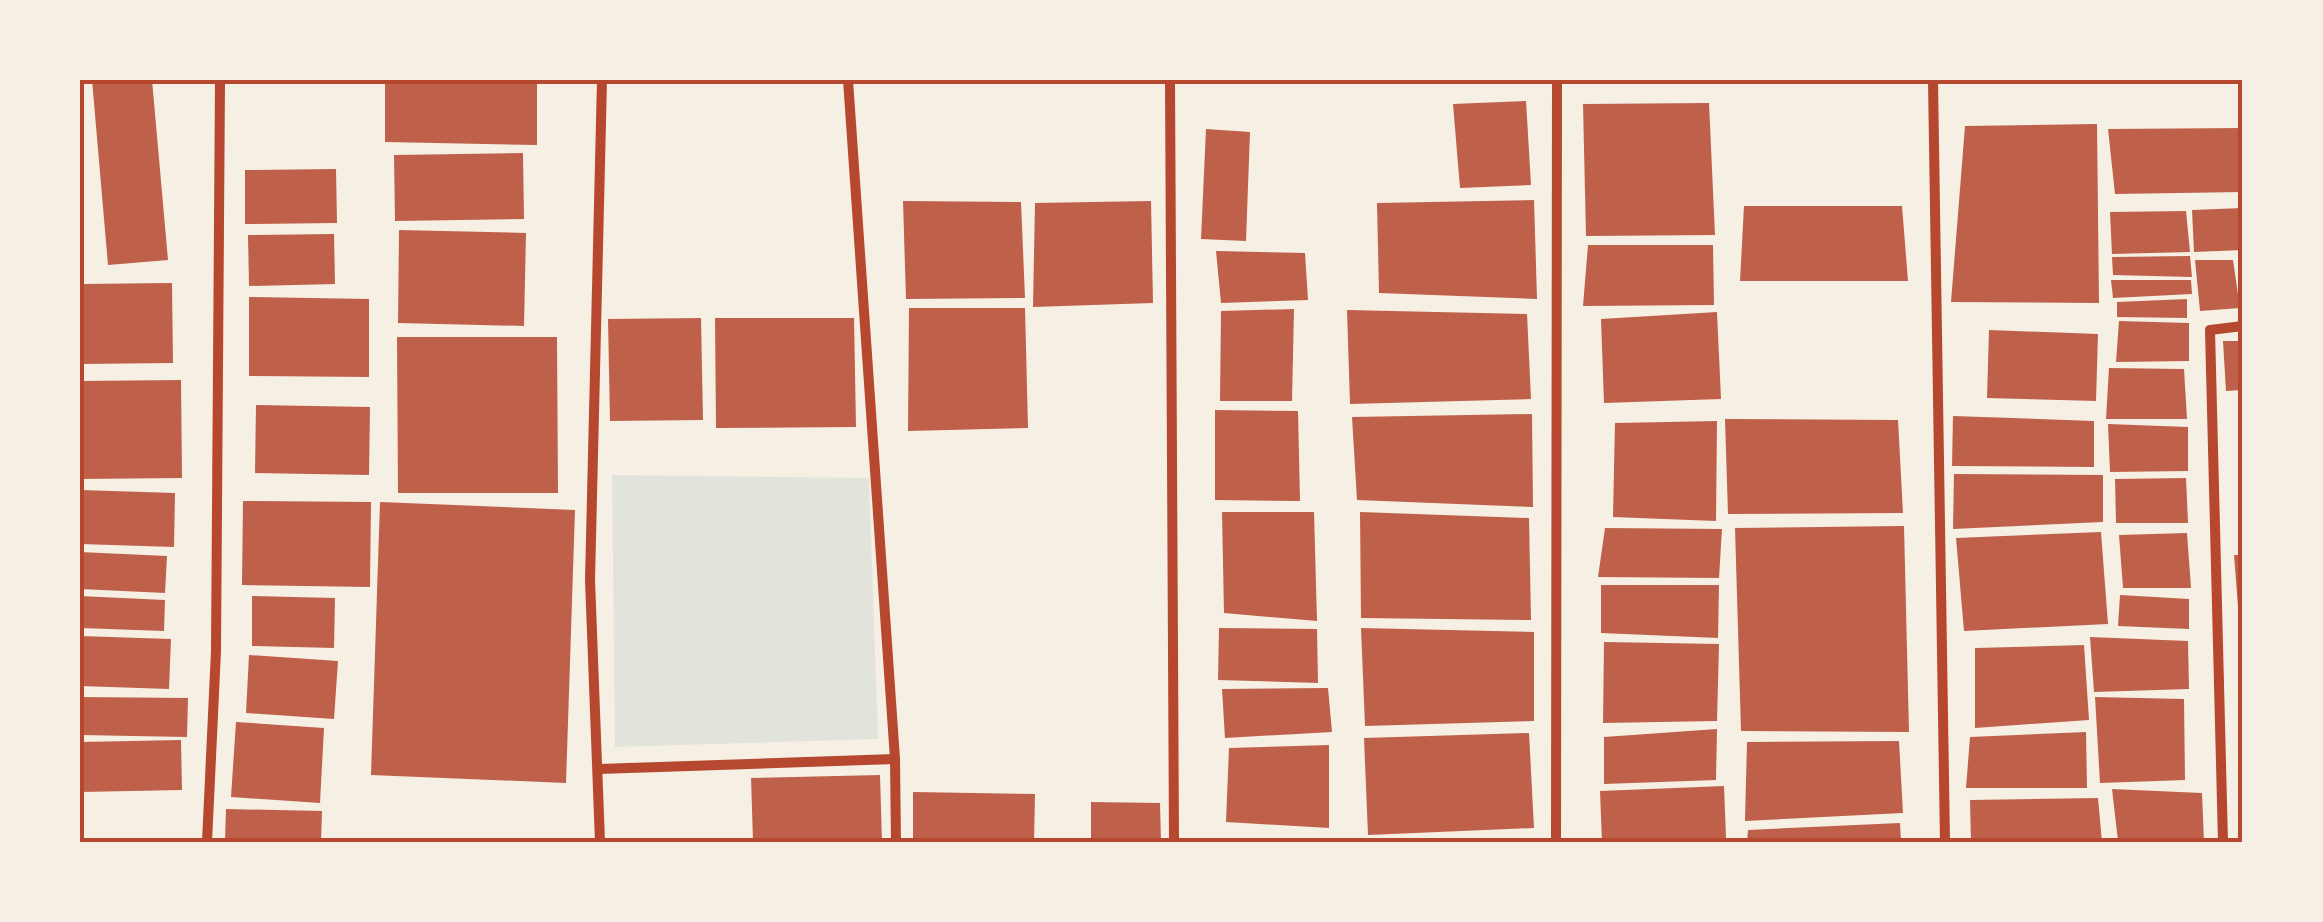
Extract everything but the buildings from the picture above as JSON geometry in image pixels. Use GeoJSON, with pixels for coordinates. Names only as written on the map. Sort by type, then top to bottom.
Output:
{"type":"FeatureCollection","features":[{"type":"Feature","properties":{"kind":"street"},"geometry":{"type":"LineString","coordinates":[[207,842],[216,652],[220,80]]}},
{"type":"Feature","properties":{"kind":"street"},"geometry":{"type":"LineString","coordinates":[[600,842],[590,580],[602,80]]}},
{"type":"Feature","properties":{"kind":"street"},"geometry":{"type":"LineString","coordinates":[[848,80],[894,759],[896,842]]}},
{"type":"Feature","properties":{"kind":"street"},"geometry":{"type":"LineString","coordinates":[[1170,80],[1174,842]]}},
{"type":"Feature","properties":{"kind":"street"},"geometry":{"type":"LineString","coordinates":[[1556,842],[1557,80]]}},
{"type":"Feature","properties":{"kind":"street"},"geometry":{"type":"LineString","coordinates":[[1933,80],[1944,842]]}},
{"type":"Feature","properties":{"kind":"street"},"geometry":{"type":"LineString","coordinates":[[2223,842],[2210,330],[2243,326]]}},
{"type":"Feature","properties":{"kind":"street"},"geometry":{"type":"LineString","coordinates":[[599,769],[894,759]]}},
{"type":"Feature","properties":{"kind":"shaded area"},"geometry":{"type":"Polygon","coordinates":[[[612,475],[869,478],[878,739],[615,747],[612,475]]]}}]}
